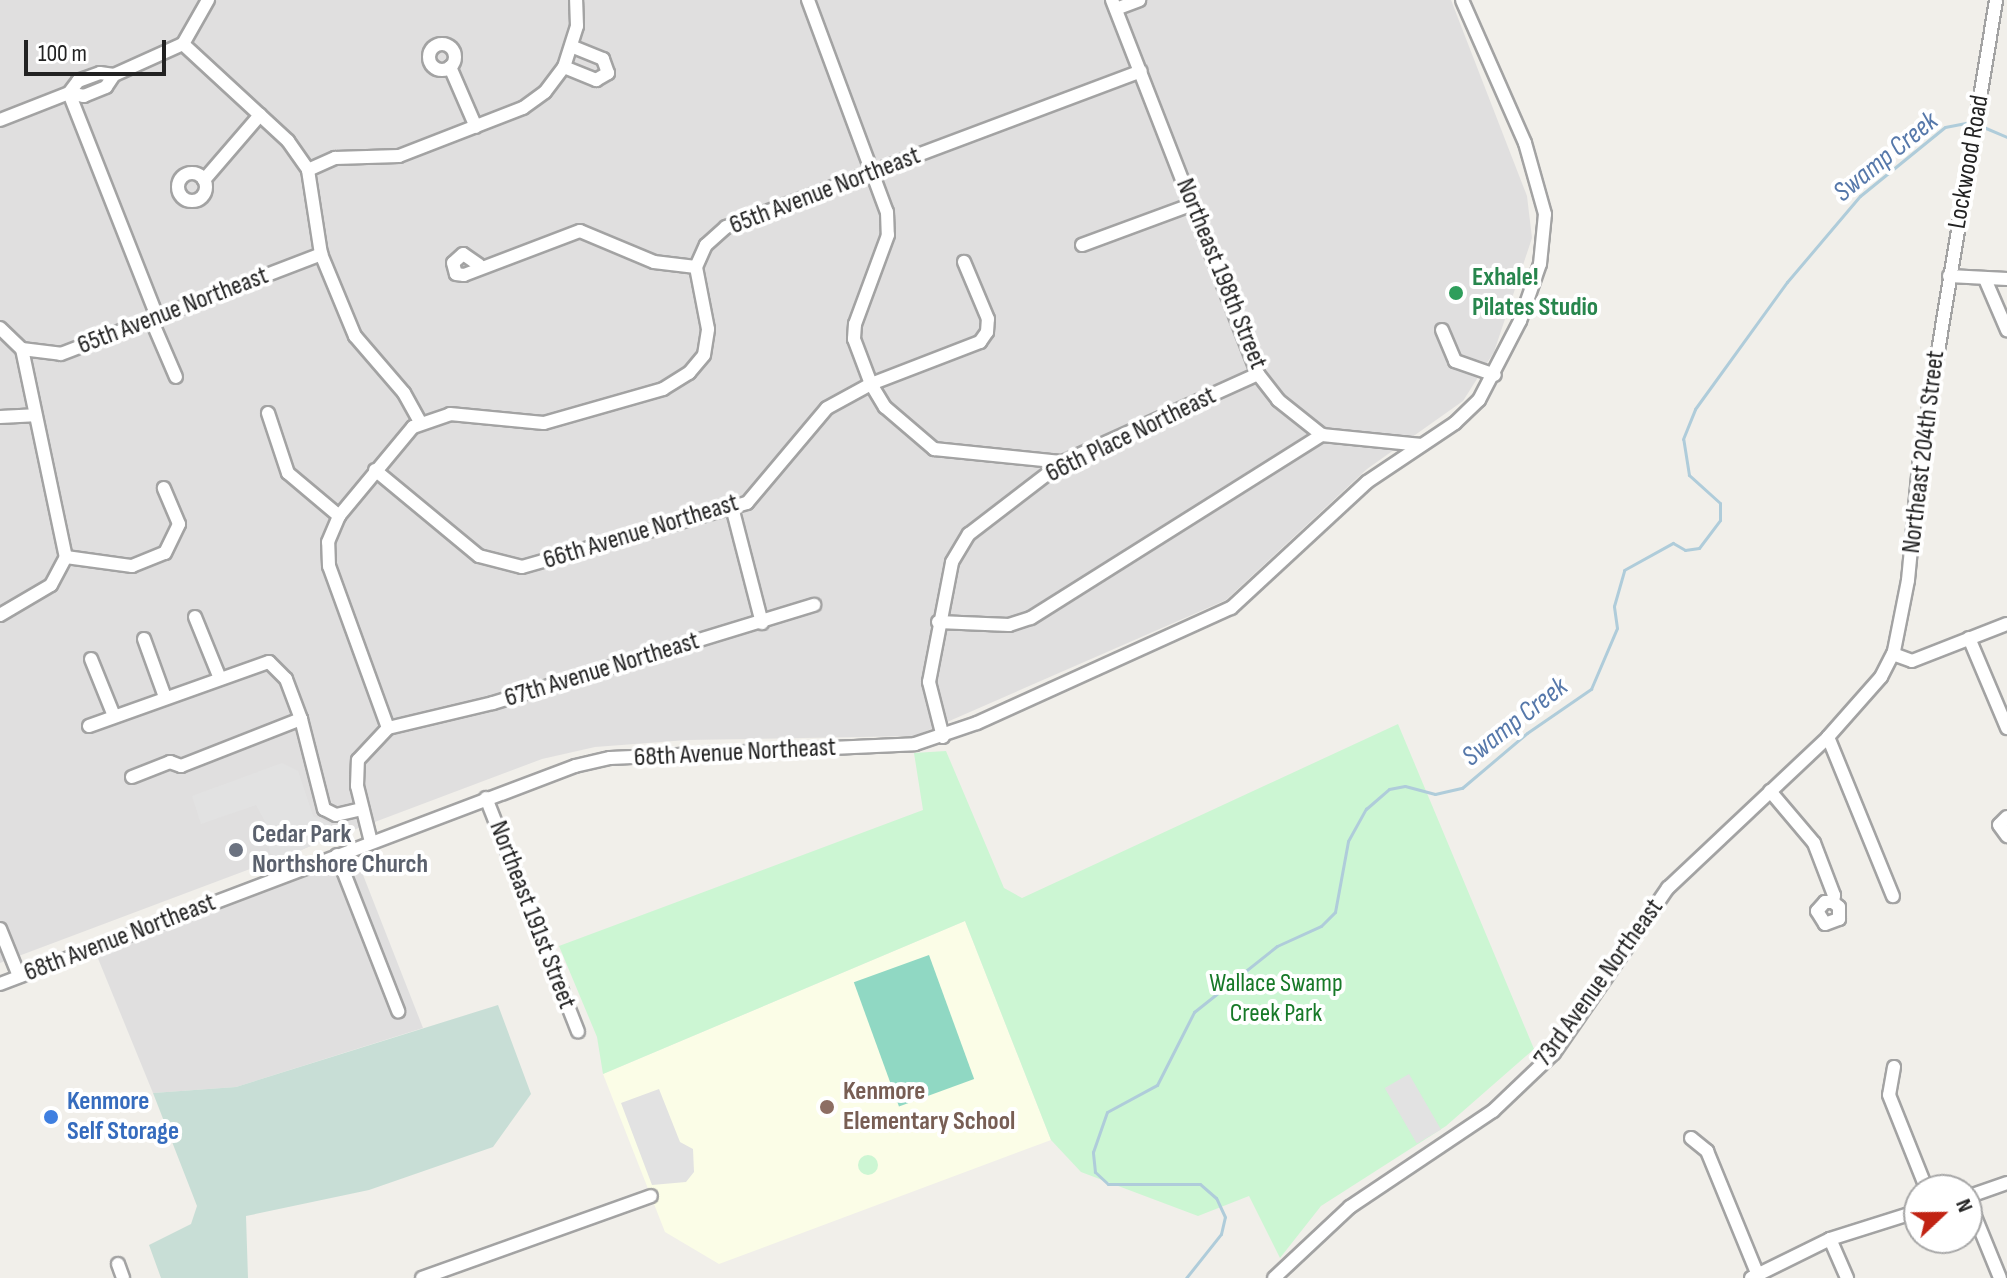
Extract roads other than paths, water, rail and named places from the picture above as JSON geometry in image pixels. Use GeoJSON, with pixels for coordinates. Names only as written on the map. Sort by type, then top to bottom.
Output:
{"type":"FeatureCollection","features":[{"type":"Feature","properties":{"kind":"street"},"geometry":{"type":"LineString","coordinates":[[0,120],[69,93],[84,96],[106,87],[114,75],[183,44],[208,0]]}},
{"type":"Feature","properties":{"kind":"street"},"geometry":{"type":"LineString","coordinates":[[308,170],[335,158],[399,156],[532,102],[564,67],[573,47],[576,0]]}},
{"type":"Feature","properties":{"kind":"street"},"geometry":{"type":"LineString","coordinates":[[808,0],[874,171],[888,235],[854,339],[871,384],[885,407],[934,449],[1063,462]]}},
{"type":"Feature","properties":{"kind":"street"},"geometry":{"type":"LineString","coordinates":[[1114,5],[1139,0]]}},
{"type":"Feature","properties":{"kind":"street","name":"68th Avenue Northeast"},"geometry":{"type":"LineString","coordinates":[[0,984],[486,798],[610,758],[915,744],[943,737],[1231,608],[1367,482],[1455,423],[1495,375],[1540,264],[1545,214],[1525,143],[1462,0]]}},
{"type":"Feature","properties":{"kind":"street","name":"Lockwood Road"},"geometry":{"type":"LineString","coordinates":[[1949,276],[1996,0]]}},
{"type":"Feature","properties":{"kind":"street","name":"Northeast 198th Street"},"geometry":{"type":"LineString","coordinates":[[1114,5],[1258,374],[1278,400],[1322,435]]}},
{"type":"Feature","properties":{"kind":"street"},"geometry":{"type":"LineString","coordinates":[[183,44],[260,115],[308,170],[321,254],[355,336],[404,393],[420,422]]}},
{"type":"Feature","properties":{"kind":"street"},"geometry":{"type":"LineString","coordinates":[[564,67],[596,80],[608,73],[603,59],[573,47]]}},
{"type":"Feature","properties":{"kind":"street"},"geometry":{"type":"LineString","coordinates":[[450,67],[476,127]]}},
{"type":"Feature","properties":{"kind":"street","name":"65th Avenue Northeast"},"geometry":{"type":"LineString","coordinates":[[696,267],[706,245],[726,227],[1141,71]]}},
{"type":"Feature","properties":{"kind":"street"},"geometry":{"type":"LineString","coordinates":[[69,93],[176,377]]}},
{"type":"Feature","properties":{"kind":"street"},"geometry":{"type":"LineString","coordinates":[[204,180],[260,115]]}},
{"type":"Feature","properties":{"kind":"street"},"geometry":{"type":"LineString","coordinates":[[1082,245],[1193,204]]}},
{"type":"Feature","properties":{"kind":"street"},"geometry":{"type":"LineString","coordinates":[[371,842],[362,809],[358,760],[388,728],[329,566],[328,542],[339,516],[375,470],[420,422],[450,414],[544,423],[672,384],[695,367],[708,339],[696,267],[654,262],[580,231],[479,265]]}},
{"type":"Feature","properties":{"kind":"street","name":"65th Avenue Northeast"},"geometry":{"type":"LineString","coordinates":[[22,349],[61,354],[321,254]]}},
{"type":"Feature","properties":{"kind":"street","name":"66th Avenue Northeast"},"geometry":{"type":"LineString","coordinates":[[375,470],[479,556],[522,567],[732,507],[759,490],[827,408],[871,384],[969,349],[987,332],[988,319],[964,262]]}},
{"type":"Feature","properties":{"kind":"street"},"geometry":{"type":"LineString","coordinates":[[1949,276],[2007,279]]}},
{"type":"Feature","properties":{"kind":"street","name":"Northeast 204th Street"},"geometry":{"type":"LineString","coordinates":[[1900,627],[1949,276]]}},
{"type":"Feature","properties":{"kind":"street"},"geometry":{"type":"LineString","coordinates":[[1985,279],[2007,330]]}},
{"type":"Feature","properties":{"kind":"street"},"geometry":{"type":"LineString","coordinates":[[1442,330],[1455,361],[1495,375]]}},
{"type":"Feature","properties":{"kind":"street"},"geometry":{"type":"LineString","coordinates":[[0,615],[51,585],[66,557],[22,349],[3,335]]}},
{"type":"Feature","properties":{"kind":"street","name":"66th Place Northeast"},"geometry":{"type":"LineString","coordinates":[[943,737],[929,682],[938,622],[952,562],[969,534],[1063,462],[1258,374]]}},
{"type":"Feature","properties":{"kind":"street"},"geometry":{"type":"LineString","coordinates":[[268,413],[288,473],[339,516]]}},
{"type":"Feature","properties":{"kind":"street"},"geometry":{"type":"LineString","coordinates":[[0,417],[34,415]]}},
{"type":"Feature","properties":{"kind":"street"},"geometry":{"type":"LineString","coordinates":[[938,622],[1009,625],[1031,618],[1322,435],[1422,445]]}},
{"type":"Feature","properties":{"kind":"street"},"geometry":{"type":"LineString","coordinates":[[66,557],[132,566],[165,553],[179,524],[164,488]]}},
{"type":"Feature","properties":{"kind":"street"},"geometry":{"type":"LineString","coordinates":[[732,507],[762,623]]}},
{"type":"Feature","properties":{"kind":"street","name":"67th Avenue Northeast"},"geometry":{"type":"LineString","coordinates":[[388,728],[493,703],[814,605]]}},
{"type":"Feature","properties":{"kind":"street"},"geometry":{"type":"LineString","coordinates":[[195,617],[219,676]]}},
{"type":"Feature","properties":{"kind":"street"},"geometry":{"type":"LineString","coordinates":[[1893,654],[1912,661],[2007,624]]}},
{"type":"Feature","properties":{"kind":"street","name":"73rd Avenue Northeast"},"geometry":{"type":"LineString","coordinates":[[1274,1278],[1350,1207],[1493,1111],[1554,1053],[1668,888],[1828,737],[1881,677],[1893,654],[1900,627]]}},
{"type":"Feature","properties":{"kind":"street"},"geometry":{"type":"LineString","coordinates":[[1969,638],[2002,703],[2007,728]]}},
{"type":"Feature","properties":{"kind":"street"},"geometry":{"type":"LineString","coordinates":[[144,639],[165,697]]}},
{"type":"Feature","properties":{"kind":"street"},"geometry":{"type":"LineString","coordinates":[[91,659],[114,716]]}},
{"type":"Feature","properties":{"kind":"street"},"geometry":{"type":"LineString","coordinates":[[89,726],[219,676],[269,662],[286,679],[301,719],[324,809],[336,815],[362,809]]}},
{"type":"Feature","properties":{"kind":"street"},"geometry":{"type":"LineString","coordinates":[[132,777],[170,762],[181,766],[301,719]]}},
{"type":"Feature","properties":{"kind":"street"},"geometry":{"type":"LineString","coordinates":[[1828,737],[1893,896]]}},
{"type":"Feature","properties":{"kind":"street"},"geometry":{"type":"LineString","coordinates":[[1770,791],[1814,843],[1833,902]]}},
{"type":"Feature","properties":{"kind":"street","name":"Northeast 191st Street"},"geometry":{"type":"LineString","coordinates":[[486,798],[578,1031]]}},
{"type":"Feature","properties":{"kind":"street"},"geometry":{"type":"LineString","coordinates":[[2007,817],[1999,825],[2007,836]]}},
{"type":"Feature","properties":{"kind":"street"},"geometry":{"type":"LineString","coordinates":[[337,855],[398,1011]]}},
{"type":"Feature","properties":{"kind":"street"},"geometry":{"type":"LineString","coordinates":[[0,929],[19,976]]}},
{"type":"Feature","properties":{"kind":"street"},"geometry":{"type":"LineString","coordinates":[[1894,1067],[1889,1095],[1921,1174]]}},
{"type":"Feature","properties":{"kind":"street"},"geometry":{"type":"LineString","coordinates":[[1691,1138],[1707,1151],[1756,1277],[1830,1239],[1903,1216]]}},
{"type":"Feature","properties":{"kind":"street"},"geometry":{"type":"LineString","coordinates":[[1983,1191],[2007,1183]]}},
{"type":"Feature","properties":{"kind":"street"},"geometry":{"type":"LineString","coordinates":[[422,1278],[651,1196]]}},
{"type":"Feature","properties":{"kind":"street"},"geometry":{"type":"LineString","coordinates":[[1983,1236],[2000,1278]]}},
{"type":"Feature","properties":{"kind":"street"},"geometry":{"type":"LineString","coordinates":[[1830,1239],[1847,1278]]}},
{"type":"Feature","properties":{"kind":"street"},"geometry":{"type":"LineString","coordinates":[[118,1264],[123,1278]]}},
{"type":"Feature","properties":{"kind":"waterway","name":"Swamp Creek"},"geometry":{"type":"LineString","coordinates":[[1186,1278],[1221,1234],[1225,1217],[1216,1198],[1200,1184],[1108,1184],[1095,1172],[1093,1152],[1107,1112],[1157,1085],[1194,1012],[1277,946],[1321,926],[1335,912],[1348,841],[1366,809],[1389,789],[1405,786],[1435,794],[1462,788],[1527,733],[1591,689],[1617,628],[1614,606],[1624,570],[1673,543],[1685,550],[1699,548],[1720,520],[1720,503],[1689,475],[1683,439],[1695,409],[1787,282],[1860,196],[1945,127],[1970,122]]}},
{"type":"Feature","properties":{"kind":"waterway","name":"Swamp Creek"},"geometry":{"type":"LineString","coordinates":[[1981,126],[2007,137]]}},
{"type":"Feature","properties":{"kind":"place","name":"Exhale! Pilates Studio"},"geometry":{"type":"Point","coordinates":[1456,293]}},
{"type":"Feature","properties":{"kind":"place","name":"Cedar Park Northshore Church"},"geometry":{"type":"Point","coordinates":[236,850]}},
{"type":"Feature","properties":{"kind":"place","name":"Kenmore Elementary School"},"geometry":{"type":"Point","coordinates":[827,1107]}},
{"type":"Feature","properties":{"kind":"place","name":"Kenmore Self Storage"},"geometry":{"type":"Point","coordinates":[51,1117]}},
{"type":"Feature","properties":{"kind":"park label","name":"Wallace Swamp Creek Park"},"geometry":{"type":"Point","coordinates":[1276,999]}}]}
